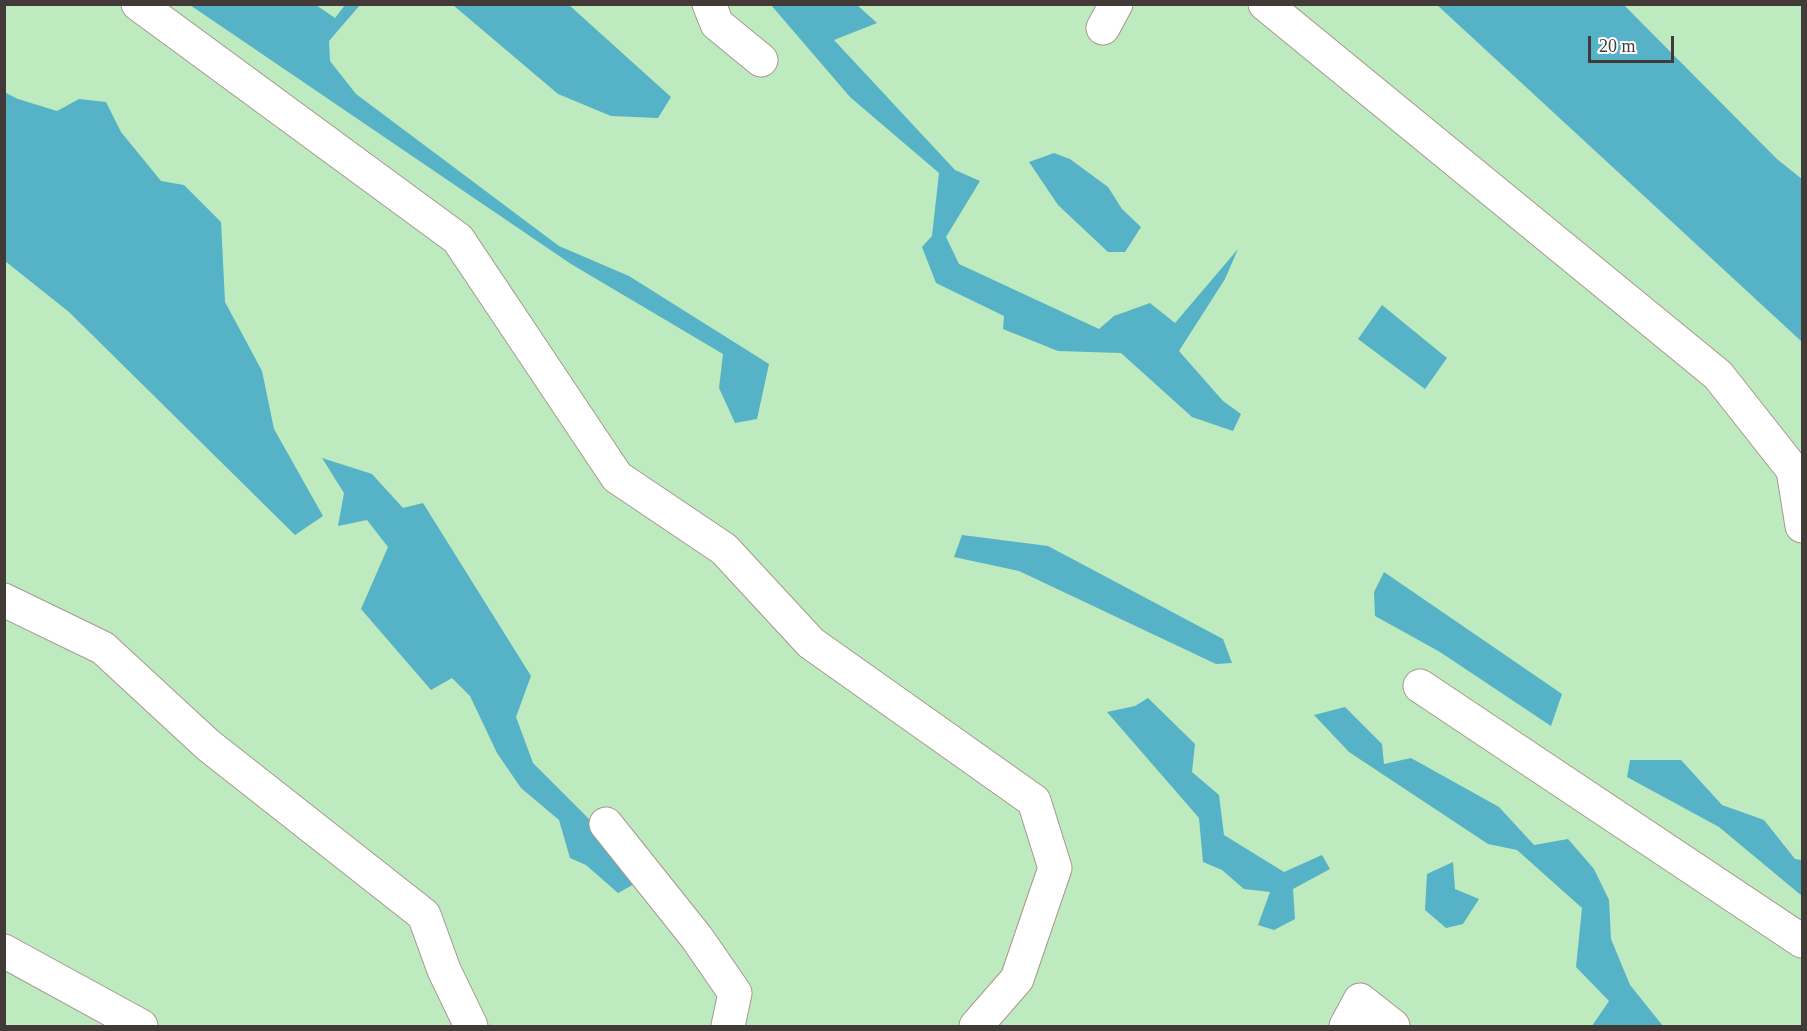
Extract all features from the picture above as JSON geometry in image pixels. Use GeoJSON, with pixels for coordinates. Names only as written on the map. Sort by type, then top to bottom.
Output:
{"type":"FeatureCollection","features":[{"type":"Feature","properties":{"kind":"street"},"geometry":{"type":"LineString","coordinates":[[138,4],[458,239],[617,477],[723,549],[811,643],[1034,801],[1055,868],[1017,979],[976,1026]]}},
{"type":"Feature","properties":{"kind":"street"},"geometry":{"type":"LineString","coordinates":[[709,4],[717,24],[761,60]]}},
{"type":"Feature","properties":{"kind":"street"},"geometry":{"type":"LineString","coordinates":[[1265,4],[1718,375],[1793,470],[1803,526]]}},
{"type":"Feature","properties":{"kind":"street"},"geometry":{"type":"LineString","coordinates":[[4,600],[103,648],[208,745],[424,915],[444,970],[471,1026]]}},
{"type":"Feature","properties":{"kind":"street"},"geometry":{"type":"LineString","coordinates":[[1420,686],[1803,941]]}},
{"type":"Feature","properties":{"kind":"street"},"geometry":{"type":"LineString","coordinates":[[606,824],[697,938],[735,993],[728,1026]]}},
{"type":"Feature","properties":{"kind":"street"},"geometry":{"type":"LineString","coordinates":[[4,951],[141,1026]]}},
{"type":"Feature","properties":{"kind":"street"},"geometry":{"type":"LineString","coordinates":[[1346,1026],[1360,1000],[1393,1026]]}},
{"type":"Feature","properties":{"kind":"green space"},"geometry":{"type":"Polygon","coordinates":[[[5,5],[1437,5],[1802,342],[1802,1026],[5,1026],[5,5]]]}},
{"type":"Feature","properties":{"kind":"green space"},"geometry":{"type":"Polygon","coordinates":[[[1624,5],[1802,5],[1802,179],[1777,159],[1624,5]]]}},
{"type":"Feature","properties":{"kind":"water"},"geometry":{"type":"Polygon","coordinates":[[[190,5],[316,5],[335,18],[345,5],[360,5],[329,41],[330,61],[356,94],[559,246],[629,276],[769,364],[757,419],[735,423],[719,388],[723,354],[571,264],[190,5]]]}},
{"type":"Feature","properties":{"kind":"water"},"geometry":{"type":"Polygon","coordinates":[[[453,5],[569,5],[671,97],[658,118],[611,116],[558,94],[453,5]]]}},
{"type":"Feature","properties":{"kind":"water"},"geometry":{"type":"Polygon","coordinates":[[[771,5],[857,5],[877,23],[834,40],[955,170],[980,181],[946,237],[959,264],[1099,329],[1114,316],[1150,303],[1175,323],[1238,249],[1225,279],[1179,351],[1223,401],[1241,414],[1233,431],[1192,417],[1121,353],[1058,351],[1003,329],[1004,316],[936,283],[922,247],[932,236],[939,173],[850,97],[771,5]]]}},
{"type":"Feature","properties":{"kind":"water"},"geometry":{"type":"Polygon","coordinates":[[[1437,5],[1624,5],[1777,159],[1802,179],[1802,342],[1437,5]]]}},
{"type":"Feature","properties":{"kind":"water"},"geometry":{"type":"Polygon","coordinates":[[[4,92],[18,99],[57,111],[79,99],[106,102],[121,132],[161,181],[184,185],[221,222],[225,302],[262,371],[274,429],[323,516],[295,535],[69,312],[5,261],[4,92]]]}},
{"type":"Feature","properties":{"kind":"water"},"geometry":{"type":"Polygon","coordinates":[[[1054,153],[1070,159],[1108,187],[1122,209],[1141,227],[1125,252],[1108,252],[1058,205],[1029,162],[1054,153]]]}},
{"type":"Feature","properties":{"kind":"water"},"geometry":{"type":"Polygon","coordinates":[[[1382,305],[1447,358],[1425,389],[1358,339],[1382,305]]]}},
{"type":"Feature","properties":{"kind":"water"},"geometry":{"type":"Polygon","coordinates":[[[322,458],[372,474],[403,508],[423,503],[531,676],[516,717],[533,763],[604,834],[638,882],[618,893],[586,865],[570,858],[559,820],[521,788],[497,753],[470,696],[452,678],[431,690],[361,609],[388,547],[367,520],[338,526],[344,493],[322,458]]]}},
{"type":"Feature","properties":{"kind":"water"},"geometry":{"type":"Polygon","coordinates":[[[962,535],[1048,546],[1223,639],[1232,663],[1216,664],[1019,571],[954,557],[962,535]]]}},
{"type":"Feature","properties":{"kind":"water"},"geometry":{"type":"Polygon","coordinates":[[[1384,572],[1562,694],[1551,726],[1440,652],[1375,616],[1374,592],[1384,572]]]}},
{"type":"Feature","properties":{"kind":"water"},"geometry":{"type":"Polygon","coordinates":[[[1148,698],[1195,744],[1192,772],[1219,795],[1224,835],[1284,872],[1322,855],[1330,869],[1293,889],[1295,919],[1274,930],[1258,925],[1270,892],[1244,889],[1222,870],[1203,862],[1199,818],[1107,712],[1135,706],[1148,698]]]}},
{"type":"Feature","properties":{"kind":"water"},"geometry":{"type":"Polygon","coordinates":[[[1345,707],[1382,744],[1384,764],[1411,758],[1499,807],[1534,845],[1568,839],[1594,869],[1609,900],[1611,939],[1630,985],[1663,1026],[1592,1026],[1609,1001],[1576,967],[1582,908],[1517,850],[1488,844],[1349,752],[1314,715],[1345,707]]]}},
{"type":"Feature","properties":{"kind":"water"},"geometry":{"type":"Polygon","coordinates":[[[1630,760],[1681,760],[1722,805],[1764,820],[1795,859],[1802,860],[1802,896],[1719,827],[1627,777],[1630,760]]]}},
{"type":"Feature","properties":{"kind":"water"},"geometry":{"type":"Polygon","coordinates":[[[1453,862],[1455,889],[1479,899],[1463,924],[1446,928],[1425,910],[1427,874],[1453,862]]]}}]}
